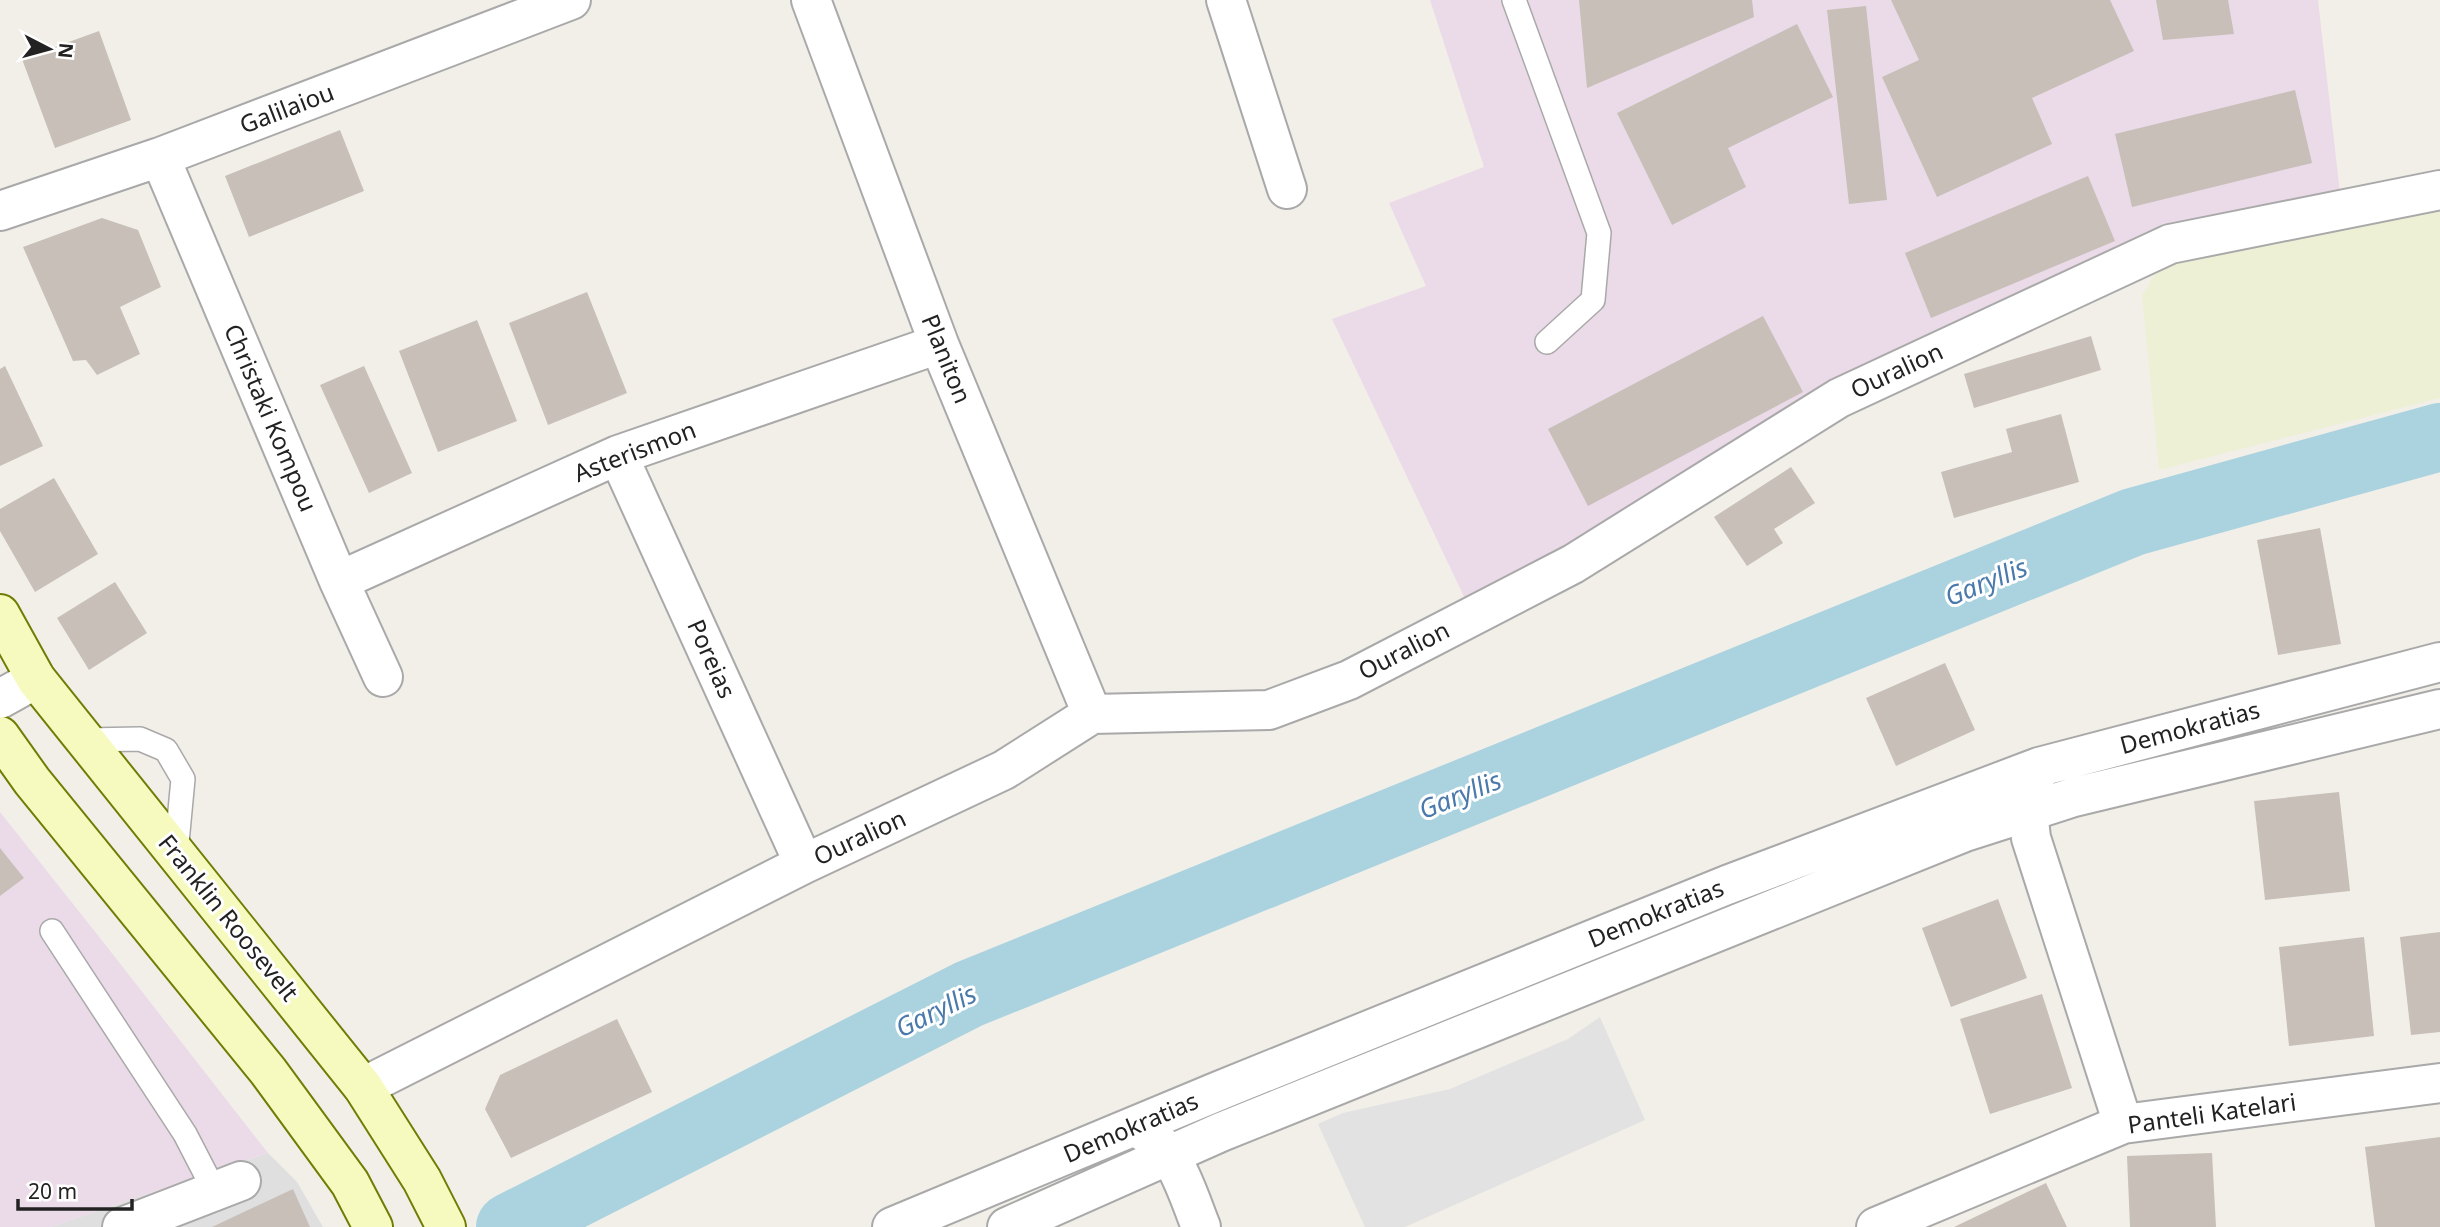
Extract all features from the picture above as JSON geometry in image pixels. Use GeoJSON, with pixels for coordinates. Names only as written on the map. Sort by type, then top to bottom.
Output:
{"type":"FeatureCollection","features":[{"type":"Feature","properties":{"kind":"main road","name":"Franklin Roosevelt"},"geometry":{"type":"LineString","coordinates":[[0,614],[36,679],[363,1087],[422,1180],[446,1227]]}},
{"type":"Feature","properties":{"kind":"main road"},"geometry":{"type":"LineString","coordinates":[[0,736],[32,781],[268,1071],[350,1183],[373,1227]]}},
{"type":"Feature","properties":{"kind":"street","name":"Galilaiou"},"geometry":{"type":"LineString","coordinates":[[0,211],[160,157],[571,0]]}},
{"type":"Feature","properties":{"kind":"street","name":"Planiton"},"geometry":{"type":"LineString","coordinates":[[811,0],[939,344],[1092,714]]}},
{"type":"Feature","properties":{"kind":"street"},"geometry":{"type":"LineString","coordinates":[[1226,0],[1287,189]]}},
{"type":"Feature","properties":{"kind":"street","name":"Christaki Kompou"},"geometry":{"type":"LineString","coordinates":[[160,157],[339,581],[383,677]]}},
{"type":"Feature","properties":{"kind":"street","name":"Ouralion"},"geometry":{"type":"LineString","coordinates":[[363,1087],[804,864],[1004,770],[1092,714],[1269,710],[1349,680],[1573,564],[1839,398],[2170,244],[2440,190]]}},
{"type":"Feature","properties":{"kind":"street","name":"Asterismon"},"geometry":{"type":"LineString","coordinates":[[339,581],[618,455],[939,344]]}},
{"type":"Feature","properties":{"kind":"street","name":"Poreias"},"geometry":{"type":"LineString","coordinates":[[618,455],[804,864]]}},
{"type":"Feature","properties":{"kind":"street","name":"Demokratias"},"geometry":{"type":"LineString","coordinates":[[892,1227],[1714,890],[2039,767],[2440,662]]}},
{"type":"Feature","properties":{"kind":"street"},"geometry":{"type":"LineString","coordinates":[[0,699],[36,679]]}},
{"type":"Feature","properties":{"kind":"street","name":"Demokratias"},"geometry":{"type":"LineString","coordinates":[[1007,1227],[1233,1127],[1965,832],[2074,797],[2440,709]]}},
{"type":"Feature","properties":{"kind":"street"},"geometry":{"type":"LineString","coordinates":[[2039,767],[2031,790],[2028,811],[2031,838],[2123,1124]]}},
{"type":"Feature","properties":{"kind":"street","name":"Panteli Katelari"},"geometry":{"type":"LineString","coordinates":[[1892,1224],[2123,1124],[2440,1083]]}},
{"type":"Feature","properties":{"kind":"street"},"geometry":{"type":"LineString","coordinates":[[1133,1127],[1155,1138],[1169,1155],[1201,1227]]}},
{"type":"Feature","properties":{"kind":"street"},"geometry":{"type":"LineString","coordinates":[[122,1227],[228,1186]]}},
{"type":"Feature","properties":{"kind":"lane"},"geometry":{"type":"LineString","coordinates":[[1514,0],[1599,233],[1593,300],[1547,342]]}},
{"type":"Feature","properties":{"kind":"lane"},"geometry":{"type":"LineString","coordinates":[[86,740],[140,739],[166,750],[184,779],[176,853]]}},
{"type":"Feature","properties":{"kind":"lane"},"geometry":{"type":"LineString","coordinates":[[52,931],[186,1134],[228,1186]]}},
{"type":"Feature","properties":{"kind":"shaded area"},"geometry":{"type":"Polygon","coordinates":[[[1430,0],[2318,0],[2340,193],[2155,228],[1875,359],[1467,603],[1332,319],[1426,286],[1389,203],[1484,167],[1430,0]]]}},
{"type":"Feature","properties":{"kind":"shaded area"},"geometry":{"type":"Polygon","coordinates":[[[0,812],[268,1153],[50,1227],[0,1227],[0,812]]]}},
{"type":"Feature","properties":{"kind":"shaded area"},"geometry":{"type":"Polygon","coordinates":[[[1600,1017],[1645,1120],[1405,1227],[1365,1227],[1318,1124],[1343,1113],[1450,1089],[1568,1039],[1600,1017]]]}},
{"type":"Feature","properties":{"kind":"shaded area"},"geometry":{"type":"Polygon","coordinates":[[[268,1153],[297,1182],[323,1227],[50,1227],[268,1153]]]}},
{"type":"Feature","properties":{"kind":"green space"},"geometry":{"type":"Polygon","coordinates":[[[2440,201],[2440,398],[2159,470],[2142,295],[2166,257],[2440,201]]]}},
{"type":"Feature","properties":{"kind":"building"},"geometry":{"type":"Polygon","coordinates":[[[1579,0],[1752,0],[1754,17],[1587,88],[1579,0]]]}},
{"type":"Feature","properties":{"kind":"building"},"geometry":{"type":"Polygon","coordinates":[[[1891,0],[2110,0],[2134,51],[2032,98],[2052,144],[1937,197],[1882,77],[1919,60],[1891,0]]]}},
{"type":"Feature","properties":{"kind":"building"},"geometry":{"type":"Polygon","coordinates":[[[2156,0],[2228,0],[2234,34],[2163,40],[2156,0]]]}},
{"type":"Feature","properties":{"kind":"building"},"geometry":{"type":"Polygon","coordinates":[[[1866,6],[1887,200],[1849,204],[1827,10],[1866,6]]]}},
{"type":"Feature","properties":{"kind":"building"},"geometry":{"type":"Polygon","coordinates":[[[1797,24],[1833,97],[1728,148],[1746,187],[1672,225],[1617,113],[1797,24]]]}},
{"type":"Feature","properties":{"kind":"building"},"geometry":{"type":"Polygon","coordinates":[[[99,31],[131,120],[55,148],[22,59],[99,31]]]}},
{"type":"Feature","properties":{"kind":"building"},"geometry":{"type":"Polygon","coordinates":[[[2295,90],[2312,163],[2132,207],[2115,134],[2295,90]]]}},
{"type":"Feature","properties":{"kind":"building"},"geometry":{"type":"Polygon","coordinates":[[[340,130],[364,191],[249,237],[225,176],[340,130]]]}},
{"type":"Feature","properties":{"kind":"building"},"geometry":{"type":"Polygon","coordinates":[[[2088,176],[2115,241],[1931,318],[1905,253],[2088,176]]]}},
{"type":"Feature","properties":{"kind":"building"},"geometry":{"type":"Polygon","coordinates":[[[102,218],[138,230],[161,287],[120,307],[140,354],[97,375],[86,360],[73,361],[23,247],[102,218]]]}},
{"type":"Feature","properties":{"kind":"building"},"geometry":{"type":"Polygon","coordinates":[[[587,292],[627,393],[548,425],[509,323],[587,292]]]}},
{"type":"Feature","properties":{"kind":"building"},"geometry":{"type":"Polygon","coordinates":[[[1763,316],[1803,392],[1588,506],[1548,429],[1763,316]]]}},
{"type":"Feature","properties":{"kind":"building"},"geometry":{"type":"Polygon","coordinates":[[[477,320],[517,421],[438,452],[399,351],[477,320]]]}},
{"type":"Feature","properties":{"kind":"building"},"geometry":{"type":"Polygon","coordinates":[[[2091,336],[2101,370],[1974,408],[1964,374],[2091,336]]]}},
{"type":"Feature","properties":{"kind":"building"},"geometry":{"type":"Polygon","coordinates":[[[5,366],[43,446],[0,466],[0,369],[5,366]]]}},
{"type":"Feature","properties":{"kind":"building"},"geometry":{"type":"Polygon","coordinates":[[[364,366],[412,473],[369,493],[320,385],[364,366]]]}},
{"type":"Feature","properties":{"kind":"building"},"geometry":{"type":"Polygon","coordinates":[[[2061,414],[2079,482],[1954,518],[1941,472],[2012,452],[2006,429],[2061,414]]]}},
{"type":"Feature","properties":{"kind":"building"},"geometry":{"type":"Polygon","coordinates":[[[1791,467],[1815,503],[1774,529],[1783,543],[1747,566],[1714,517],[1791,467]]]}},
{"type":"Feature","properties":{"kind":"building"},"geometry":{"type":"Polygon","coordinates":[[[54,478],[98,554],[35,592],[0,531],[0,509],[54,478]]]}},
{"type":"Feature","properties":{"kind":"building"},"geometry":{"type":"Polygon","coordinates":[[[2320,528],[2341,644],[2278,655],[2257,540],[2320,528]]]}},
{"type":"Feature","properties":{"kind":"building"},"geometry":{"type":"Polygon","coordinates":[[[115,582],[147,633],[89,670],[57,618],[115,582]]]}},
{"type":"Feature","properties":{"kind":"building"},"geometry":{"type":"Polygon","coordinates":[[[1945,663],[1975,730],[1896,766],[1866,698],[1945,663]]]}},
{"type":"Feature","properties":{"kind":"building"},"geometry":{"type":"Polygon","coordinates":[[[2339,792],[2350,891],[2265,900],[2254,801],[2339,792]]]}},
{"type":"Feature","properties":{"kind":"building"},"geometry":{"type":"Polygon","coordinates":[[[0,848],[24,878],[0,896],[0,848]]]}},
{"type":"Feature","properties":{"kind":"building"},"geometry":{"type":"Polygon","coordinates":[[[1998,899],[2027,978],[1951,1007],[1922,928],[1998,899]]]}},
{"type":"Feature","properties":{"kind":"building"},"geometry":{"type":"Polygon","coordinates":[[[2440,932],[2440,1032],[2411,1035],[2400,937],[2440,932]]]}},
{"type":"Feature","properties":{"kind":"building"},"geometry":{"type":"Polygon","coordinates":[[[2364,937],[2374,1036],[2289,1046],[2279,947],[2364,937]]]}},
{"type":"Feature","properties":{"kind":"building"},"geometry":{"type":"Polygon","coordinates":[[[2042,994],[2072,1088],[1990,1114],[1960,1019],[2042,994]]]}},
{"type":"Feature","properties":{"kind":"building"},"geometry":{"type":"Polygon","coordinates":[[[617,1019],[652,1092],[511,1158],[485,1109],[500,1075],[617,1019]]]}},
{"type":"Feature","properties":{"kind":"building"},"geometry":{"type":"Polygon","coordinates":[[[2440,1137],[2440,1227],[2375,1227],[2365,1147],[2440,1137]]]}},
{"type":"Feature","properties":{"kind":"building"},"geometry":{"type":"Polygon","coordinates":[[[2212,1153],[2216,1227],[2130,1227],[2127,1156],[2212,1153]]]}},
{"type":"Feature","properties":{"kind":"building"},"geometry":{"type":"Polygon","coordinates":[[[2046,1183],[2067,1227],[1954,1227],[2046,1183]]]}},
{"type":"Feature","properties":{"kind":"building"},"geometry":{"type":"Polygon","coordinates":[[[293,1189],[310,1227],[212,1227],[293,1189]]]}},
{"type":"Feature","properties":{"kind":"waterway","name":"Garyllis"},"geometry":{"type":"LineString","coordinates":[[510,1227],[969,994],[2133,522],[2440,437]]}}]}
